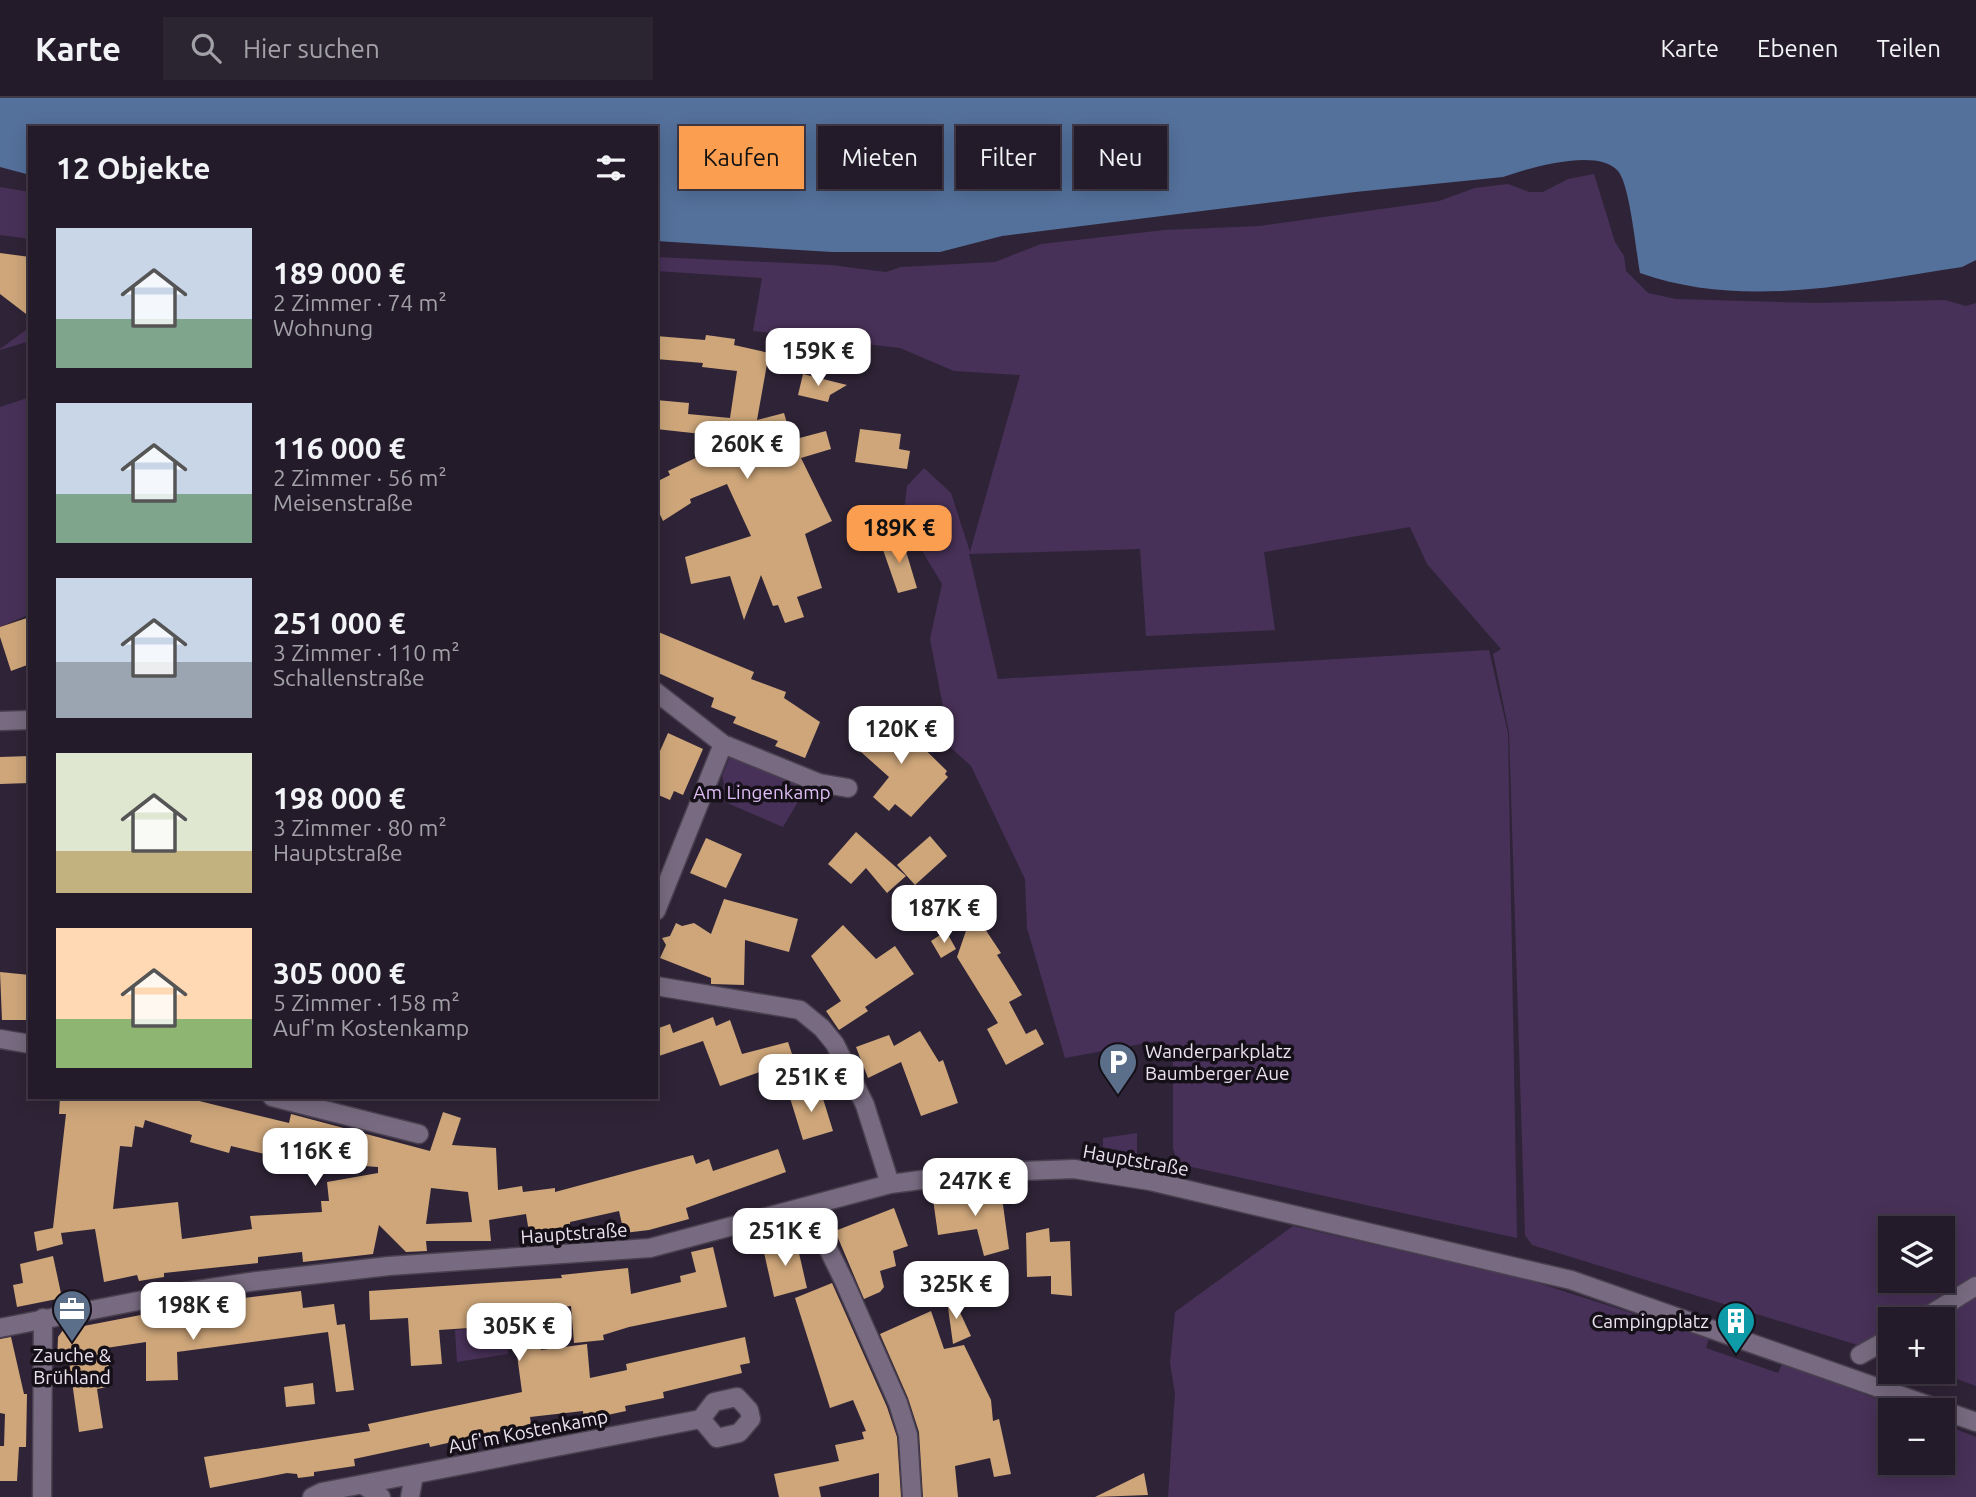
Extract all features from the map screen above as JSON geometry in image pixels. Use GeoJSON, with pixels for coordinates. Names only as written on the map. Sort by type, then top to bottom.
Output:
{"type":"FeatureCollection","features":[{"type":"Feature","properties":{"kind":"street"},"geometry":{"type":"LineString","coordinates":[[658,694],[723,744],[819,783],[848,788]]}},
{"type":"Feature","properties":{"kind":"street"},"geometry":{"type":"LineString","coordinates":[[0,721],[28,720]]}},
{"type":"Feature","properties":{"kind":"street"},"geometry":{"type":"LineString","coordinates":[[658,906],[723,744]]}},
{"type":"Feature","properties":{"kind":"street"},"geometry":{"type":"LineString","coordinates":[[658,986],[800,1010],[822,1028],[835,1044],[865,1105],[890,1184]]}},
{"type":"Feature","properties":{"kind":"street"},"geometry":{"type":"LineString","coordinates":[[0,1039],[28,1044]]}},
{"type":"Feature","properties":{"kind":"street"},"geometry":{"type":"LineString","coordinates":[[280,1099],[419,1134]]}},
{"type":"Feature","properties":{"kind":"street","name":"Hauptstraße"},"geometry":{"type":"LineString","coordinates":[[0,1328],[184,1292],[296,1277],[388,1266],[650,1248],[890,1184],[1035,1168],[1074,1169],[1150,1181],[1571,1280],[1976,1422]]}},
{"type":"Feature","properties":{"kind":"street"},"geometry":{"type":"LineString","coordinates":[[807,1206],[844,1281],[898,1404],[908,1435],[912,1497]]}},
{"type":"Feature","properties":{"kind":"street"},"geometry":{"type":"LineString","coordinates":[[1943,1307],[1976,1286]]}},
{"type":"Feature","properties":{"kind":"street"},"geometry":{"type":"LineString","coordinates":[[42,1497],[43,1318]]}},
{"type":"Feature","properties":{"kind":"street"},"geometry":{"type":"LineString","coordinates":[[1860,1355],[1878,1345]]}},
{"type":"Feature","properties":{"kind":"street","name":"Auf'm Kostenkamp"},"geometry":{"type":"LineString","coordinates":[[313,1497],[322,1492],[701,1419]]}},
{"type":"Feature","properties":{"kind":"street"},"geometry":{"type":"LineString","coordinates":[[410,1497],[414,1475]]}},
{"type":"Feature","properties":{"kind":"street"},"geometry":{"type":"LineString","coordinates":[[363,1485],[381,1497]]}},
{"type":"Feature","properties":{"kind":"green space"},"geometry":{"type":"Polygon","coordinates":[[[1594,174],[1615,242],[1624,256],[1626,271],[1648,293],[1676,299],[1816,303],[1945,300],[1966,306],[1976,303],[1976,1386],[1955,1378],[1955,1307],[1878,1307],[1878,1351],[1532,1245],[1525,1235],[1509,732],[1493,654],[1501,649],[1427,564],[1410,527],[1264,552],[1275,630],[1146,636],[1140,549],[969,554],[998,679],[1489,650],[1508,733],[1517,1238],[1178,1164],[1173,1148],[1173,1054],[1157,1041],[1065,1058],[1027,928],[1025,879],[971,766],[951,748],[930,639],[942,584],[903,519],[907,486],[924,468],[951,493],[970,552],[1020,375],[954,371],[900,348],[753,331],[762,278],[658,271],[658,257],[831,265],[886,272],[901,267],[995,262],[1041,244],[1165,230],[1260,226],[1439,201],[1475,188],[1508,184],[1529,192],[1543,192],[1568,179],[1594,174]]]}},
{"type":"Feature","properties":{"kind":"green space"},"geometry":{"type":"Polygon","coordinates":[[[0,187],[28,192],[28,239],[0,235],[0,187]]]}},
{"type":"Feature","properties":{"kind":"green space"},"geometry":{"type":"Polygon","coordinates":[[[28,328],[28,342],[0,349],[28,328]]]}},
{"type":"Feature","properties":{"kind":"green space"},"geometry":{"type":"Polygon","coordinates":[[[28,398],[28,615],[0,627],[0,407],[28,398]]]}},
{"type":"Feature","properties":{"kind":"green space","name":"Am Lingenkamp"},"geometry":{"type":"Polygon","coordinates":[[[731,754],[808,785],[783,827],[718,799],[724,784],[722,776],[731,754]]]}},
{"type":"Feature","properties":{"kind":"green space"},"geometry":{"type":"Polygon","coordinates":[[[1137,1133],[1137,1154],[1103,1147],[1103,1138],[1137,1133]]]}},
{"type":"Feature","properties":{"kind":"green space"},"geometry":{"type":"Polygon","coordinates":[[[1293,1226],[1529,1280],[1709,1338],[1706,1348],[1778,1373],[1782,1364],[1878,1399],[1878,1475],[1955,1475],[1955,1429],[1976,1437],[1976,1497],[1168,1497],[1175,1393],[1170,1363],[1175,1312],[1293,1226]]]}},
{"type":"Feature","properties":{"kind":"green space"},"geometry":{"type":"Polygon","coordinates":[[[510,1326],[508,1354],[457,1362],[455,1330],[510,1326]]]}},
{"type":"Feature","properties":{"kind":"water"},"geometry":{"type":"Polygon","coordinates":[[[0,98],[1976,98],[1976,260],[1962,267],[1800,290],[1720,290],[1680,284],[1640,273],[1626,190],[1618,171],[1608,164],[1579,160],[1545,165],[1503,177],[1355,192],[1002,236],[940,252],[832,252],[658,241],[658,126],[28,126],[28,174],[0,167],[0,98]]]}},
{"type":"Feature","properties":{"kind":"building"},"geometry":{"type":"Polygon","coordinates":[[[0,253],[28,257],[28,315],[0,294],[0,253]]]}},
{"type":"Feature","properties":{"kind":"building"},"geometry":{"type":"Polygon","coordinates":[[[706,335],[735,339],[734,345],[769,353],[757,420],[784,413],[792,440],[826,431],[831,449],[801,458],[832,521],[805,534],[822,588],[797,597],[804,617],[785,623],[778,605],[773,606],[761,575],[744,620],[730,576],[691,584],[685,557],[751,536],[727,484],[690,499],[691,503],[663,521],[658,510],[658,481],[670,475],[668,471],[738,438],[658,429],[658,400],[689,403],[688,414],[730,418],[737,371],[702,367],[703,363],[658,359],[658,336],[705,340],[706,335]]]}},
{"type":"Feature","properties":{"kind":"building"},"geometry":{"type":"Polygon","coordinates":[[[803,374],[847,385],[830,395],[828,402],[798,395],[803,374]]]}},
{"type":"Feature","properties":{"kind":"building"},"geometry":{"type":"Polygon","coordinates":[[[860,429],[901,434],[899,449],[910,451],[907,469],[855,462],[860,429]]]}},
{"type":"Feature","properties":{"kind":"building"},"geometry":{"type":"Polygon","coordinates":[[[902,538],[917,588],[898,593],[881,544],[902,538]]]}},
{"type":"Feature","properties":{"kind":"building"},"geometry":{"type":"Polygon","coordinates":[[[28,618],[28,665],[11,671],[0,637],[0,627],[28,618]]]}},
{"type":"Feature","properties":{"kind":"building"},"geometry":{"type":"Polygon","coordinates":[[[658,632],[754,672],[751,679],[786,692],[784,698],[820,722],[805,758],[775,746],[778,741],[733,723],[736,717],[711,707],[714,698],[658,673],[658,632]]]}},
{"type":"Feature","properties":{"kind":"building"},"geometry":{"type":"Polygon","coordinates":[[[877,717],[884,723],[897,722],[947,771],[945,774],[948,777],[911,817],[895,804],[889,811],[873,797],[889,777],[852,744],[877,717]]]}},
{"type":"Feature","properties":{"kind":"building"},"geometry":{"type":"Polygon","coordinates":[[[668,733],[703,749],[683,795],[674,791],[670,800],[658,795],[658,756],[668,733]]]}},
{"type":"Feature","properties":{"kind":"building"},"geometry":{"type":"Polygon","coordinates":[[[28,756],[28,783],[0,784],[0,757],[28,756]]]}},
{"type":"Feature","properties":{"kind":"building"},"geometry":{"type":"Polygon","coordinates":[[[856,832],[906,876],[887,893],[866,868],[851,884],[828,864],[856,832]]]}},
{"type":"Feature","properties":{"kind":"building"},"geometry":{"type":"Polygon","coordinates":[[[930,836],[947,856],[915,885],[897,865],[930,836]]]}},
{"type":"Feature","properties":{"kind":"building"},"geometry":{"type":"Polygon","coordinates":[[[706,838],[742,854],[726,888],[690,873],[706,838]]]}},
{"type":"Feature","properties":{"kind":"building"},"geometry":{"type":"Polygon","coordinates":[[[724,899],[798,919],[789,952],[745,940],[744,985],[711,984],[711,978],[660,958],[666,945],[662,938],[670,936],[676,923],[682,926],[694,923],[711,934],[724,899]]]}},
{"type":"Feature","properties":{"kind":"building"},"geometry":{"type":"Polygon","coordinates":[[[974,921],[981,923],[1001,953],[997,955],[1022,995],[1009,1002],[1026,1034],[1036,1029],[1044,1044],[1006,1065],[987,1029],[998,1023],[957,957],[968,925],[974,921]]]}},
{"type":"Feature","properties":{"kind":"building"},"geometry":{"type":"Polygon","coordinates":[[[843,925],[876,959],[895,946],[914,974],[865,1007],[868,1011],[839,1030],[826,1011],[841,1001],[811,956],[843,925]]]}},
{"type":"Feature","properties":{"kind":"building"},"geometry":{"type":"Polygon","coordinates":[[[946,931],[956,949],[941,958],[931,941],[946,931]]]}},
{"type":"Feature","properties":{"kind":"building"},"geometry":{"type":"Polygon","coordinates":[[[0,972],[28,975],[28,1020],[2,1020],[0,972]]]}},
{"type":"Feature","properties":{"kind":"building"},"geometry":{"type":"Polygon","coordinates":[[[713,1017],[716,1026],[730,1020],[742,1054],[788,1042],[794,1060],[786,1066],[769,1071],[768,1069],[720,1086],[703,1041],[658,1056],[658,1028],[670,1024],[673,1033],[713,1017]]]}},
{"type":"Feature","properties":{"kind":"building"},"geometry":{"type":"Polygon","coordinates":[[[920,1031],[939,1062],[943,1060],[958,1103],[921,1116],[901,1062],[868,1078],[856,1047],[889,1035],[894,1046],[920,1031]]]}},
{"type":"Feature","properties":{"kind":"building"},"geometry":{"type":"Polygon","coordinates":[[[820,1089],[833,1131],[803,1140],[790,1098],[820,1089]]]}},
{"type":"Feature","properties":{"kind":"building"},"geometry":{"type":"Polygon","coordinates":[[[60,1099],[191,1099],[289,1123],[291,1114],[430,1151],[443,1112],[461,1118],[452,1145],[496,1148],[498,1190],[522,1186],[523,1192],[555,1188],[555,1192],[693,1155],[696,1164],[709,1159],[713,1171],[778,1149],[786,1172],[686,1208],[689,1219],[649,1230],[624,1233],[619,1211],[570,1222],[570,1227],[529,1232],[526,1214],[489,1220],[491,1241],[426,1241],[427,1251],[406,1252],[379,1225],[373,1254],[303,1262],[302,1252],[258,1257],[258,1263],[164,1273],[164,1277],[139,1281],[137,1275],[104,1282],[95,1229],[61,1233],[63,1244],[37,1251],[34,1232],[53,1228],[66,1114],[59,1114],[60,1099]],[[145,1120],[143,1128],[135,1126],[132,1147],[120,1146],[113,1209],[178,1202],[182,1239],[252,1229],[250,1216],[322,1212],[321,1201],[329,1201],[327,1182],[378,1173],[378,1167],[280,1160],[281,1158],[231,1146],[229,1153],[190,1142],[192,1135],[145,1120]],[[431,1188],[426,1224],[472,1222],[468,1192],[431,1188]]]}},
{"type":"Feature","properties":{"kind":"building"},"geometry":{"type":"Polygon","coordinates":[[[1001,1190],[1009,1249],[984,1256],[977,1229],[938,1235],[933,1199],[1001,1190]]]}},
{"type":"Feature","properties":{"kind":"building"},"geometry":{"type":"Polygon","coordinates":[[[894,1208],[908,1246],[893,1251],[896,1266],[880,1271],[884,1287],[880,1292],[864,1299],[835,1231],[894,1208]]]}},
{"type":"Feature","properties":{"kind":"building"},"geometry":{"type":"Polygon","coordinates":[[[1049,1228],[1050,1242],[1070,1241],[1072,1296],[1051,1294],[1051,1276],[1027,1277],[1026,1233],[1049,1228]]]}},
{"type":"Feature","properties":{"kind":"building"},"geometry":{"type":"Polygon","coordinates":[[[796,1240],[807,1288],[774,1297],[763,1248],[796,1240]]]}},
{"type":"Feature","properties":{"kind":"building"},"geometry":{"type":"Polygon","coordinates":[[[713,1247],[727,1307],[629,1327],[603,1335],[604,1340],[574,1343],[571,1306],[535,1309],[541,1350],[587,1344],[590,1378],[627,1370],[626,1364],[745,1337],[750,1363],[740,1365],[742,1373],[663,1392],[664,1398],[625,1406],[626,1411],[584,1420],[583,1411],[530,1417],[531,1424],[430,1447],[429,1443],[354,1459],[355,1466],[314,1472],[314,1476],[298,1478],[297,1474],[287,1473],[210,1488],[204,1457],[370,1431],[368,1424],[522,1392],[513,1325],[439,1330],[442,1364],[411,1366],[408,1318],[370,1320],[369,1291],[562,1278],[561,1275],[628,1268],[631,1294],[681,1282],[680,1276],[696,1272],[691,1252],[713,1247]]]}},
{"type":"Feature","properties":{"kind":"building"},"geometry":{"type":"Polygon","coordinates":[[[53,1256],[62,1298],[17,1307],[13,1285],[23,1283],[20,1264],[53,1256]]]}},
{"type":"Feature","properties":{"kind":"building"},"geometry":{"type":"Polygon","coordinates":[[[832,1283],[887,1407],[897,1437],[901,1497],[879,1497],[879,1473],[819,1487],[821,1497],[779,1497],[774,1474],[839,1461],[835,1445],[864,1439],[862,1432],[866,1431],[853,1400],[830,1408],[795,1298],[832,1283]]]}},
{"type":"Feature","properties":{"kind":"building"},"geometry":{"type":"Polygon","coordinates":[[[301,1291],[303,1308],[334,1304],[337,1325],[345,1324],[354,1390],[336,1392],[328,1332],[177,1352],[178,1380],[146,1381],[146,1342],[106,1348],[112,1386],[97,1389],[103,1428],[79,1432],[69,1360],[57,1362],[58,1337],[63,1330],[177,1308],[177,1316],[230,1309],[228,1300],[301,1291]]]}},
{"type":"Feature","properties":{"kind":"building"},"geometry":{"type":"Polygon","coordinates":[[[950,1291],[971,1336],[953,1344],[946,1293],[950,1291]]]}},
{"type":"Feature","properties":{"kind":"building"},"geometry":{"type":"Polygon","coordinates":[[[931,1311],[944,1349],[964,1345],[991,1400],[993,1421],[999,1419],[1011,1474],[994,1477],[990,1458],[955,1466],[958,1497],[923,1497],[919,1432],[908,1398],[880,1334],[931,1311]]]}},
{"type":"Feature","properties":{"kind":"building"},"geometry":{"type":"Polygon","coordinates":[[[11,1337],[24,1394],[27,1394],[26,1447],[19,1447],[17,1481],[0,1481],[0,1446],[4,1446],[5,1414],[0,1413],[0,1339],[11,1337]]]}},
{"type":"Feature","properties":{"kind":"building"},"geometry":{"type":"Polygon","coordinates":[[[313,1383],[315,1404],[286,1407],[284,1387],[313,1383]]]}},
{"type":"Feature","properties":{"kind":"building"},"geometry":{"type":"Polygon","coordinates":[[[1144,1473],[1148,1495],[1095,1497],[1144,1473]]]}},
{"type":"Feature","properties":{"kind":"place","name":"Wanderparkplatz Baumberger Aue"},"geometry":{"type":"Point","coordinates":[1118,1096]}},
{"type":"Feature","properties":{"kind":"place","name":"Zauche & Brühland"},"geometry":{"type":"Point","coordinates":[72,1343]}},
{"type":"Feature","properties":{"kind":"place","name":"Campingplatz"},"geometry":{"type":"Point","coordinates":[1736,1355]}}]}
